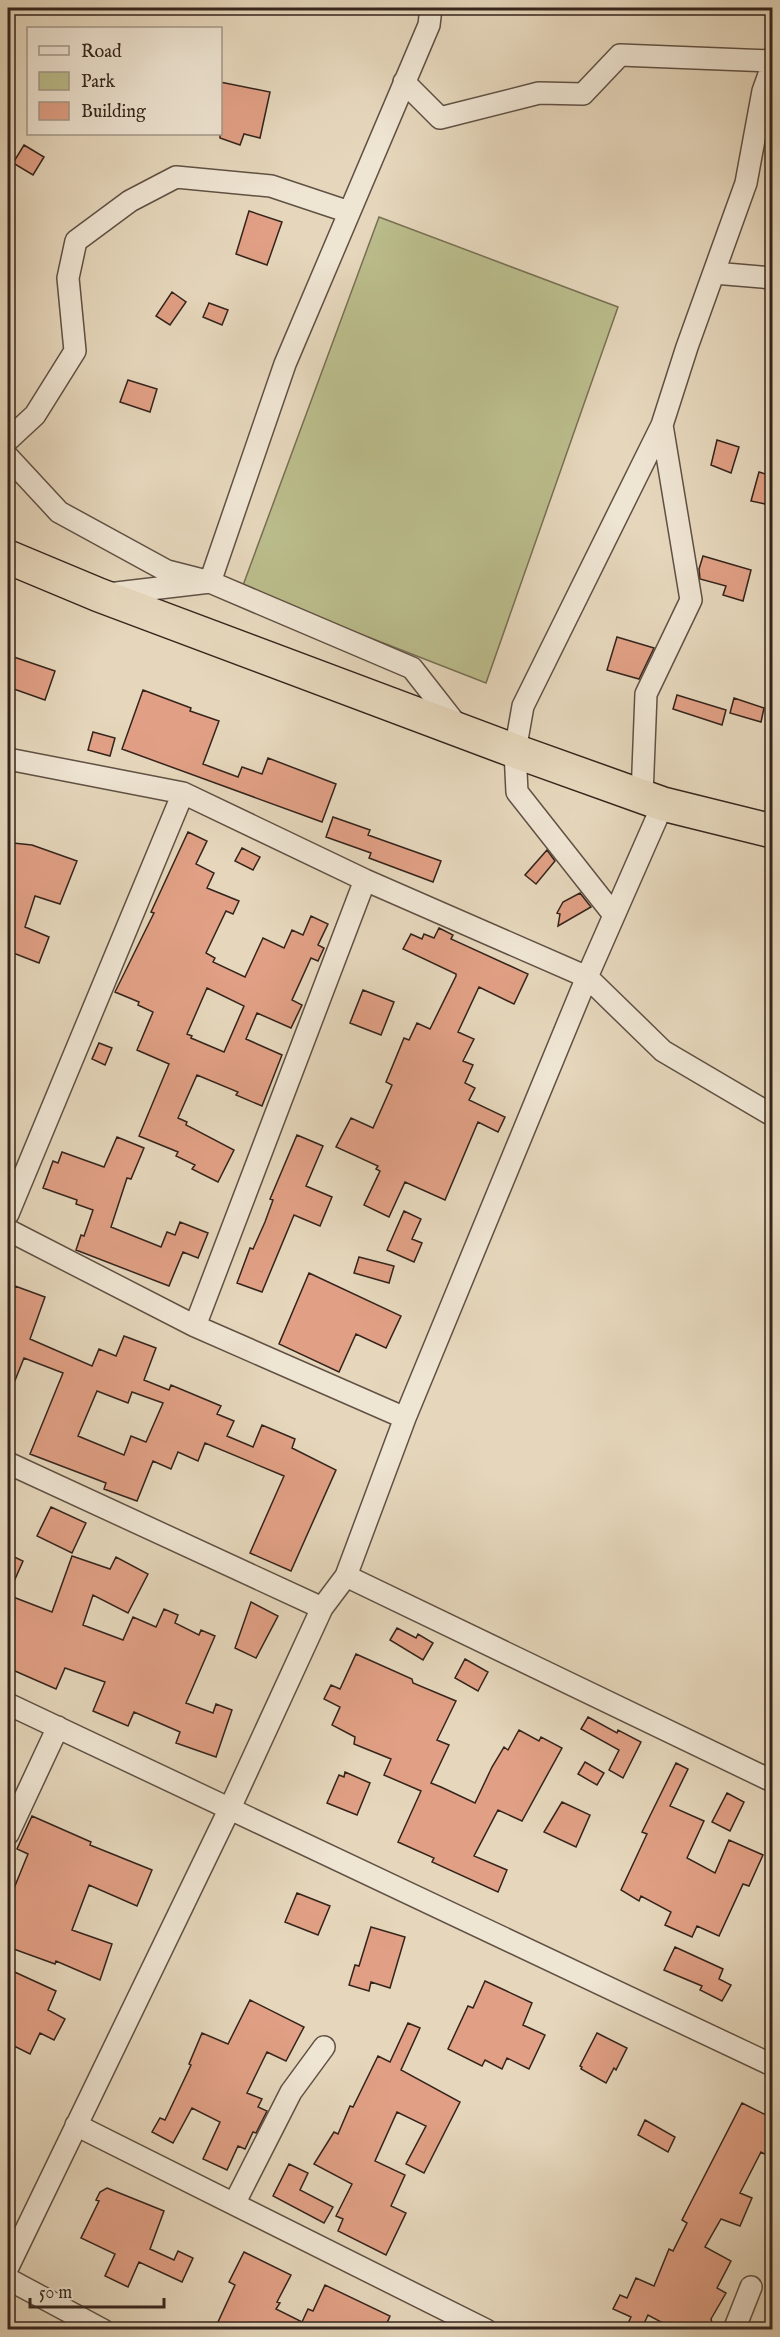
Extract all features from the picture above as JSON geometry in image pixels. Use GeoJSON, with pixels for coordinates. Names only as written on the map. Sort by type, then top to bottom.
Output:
{"type":"FeatureCollection","features":[{"type":"Feature","properties":{"kind":"highway"},"geometry":{"type":"LineString","coordinates":[[8,557],[99,595],[515,751],[653,800],[772,831]]}},
{"type":"Feature","properties":{"kind":"street"},"geometry":{"type":"LineString","coordinates":[[210,582],[285,364],[429,25],[431,8]]}},
{"type":"Feature","properties":{"kind":"street"},"geometry":{"type":"LineString","coordinates":[[404,82],[440,118],[539,93],[583,94],[621,55],[772,61]]}},
{"type":"Feature","properties":{"kind":"street"},"geometry":{"type":"LineString","coordinates":[[614,915],[517,792],[515,751],[523,706],[662,425],[746,183],[763,91],[772,66]]}},
{"type":"Feature","properties":{"kind":"street"},"geometry":{"type":"LineString","coordinates":[[8,440],[35,415],[75,351],[68,278],[76,241],[130,201],[176,177],[271,186],[350,212]]}},
{"type":"Feature","properties":{"kind":"street"},"geometry":{"type":"LineString","coordinates":[[714,273],[772,278]]}},
{"type":"Feature","properties":{"kind":"street"},"geometry":{"type":"LineString","coordinates":[[8,2267],[15,2228],[76,2125],[230,1808],[322,1608],[346,1576],[405,1418],[614,915],[653,800],[646,694],[691,600],[662,425]]}},
{"type":"Feature","properties":{"kind":"street"},"geometry":{"type":"LineString","coordinates":[[8,457],[59,512],[167,571],[210,582],[412,668],[462,731]]}},
{"type":"Feature","properties":{"kind":"street"},"geometry":{"type":"LineString","coordinates":[[99,595],[210,582]]}},
{"type":"Feature","properties":{"kind":"street"},"geometry":{"type":"LineString","coordinates":[[8,759],[183,792],[365,880],[587,977],[663,1052],[772,1115]]}},
{"type":"Feature","properties":{"kind":"street"},"geometry":{"type":"LineString","coordinates":[[8,1214],[183,792]]}},
{"type":"Feature","properties":{"kind":"street"},"geometry":{"type":"LineString","coordinates":[[195,1326],[365,880]]}},
{"type":"Feature","properties":{"kind":"street"},"geometry":{"type":"LineString","coordinates":[[8,1230],[195,1326],[405,1418]]}},
{"type":"Feature","properties":{"kind":"street"},"geometry":{"type":"LineString","coordinates":[[8,1463],[322,1608]]}},
{"type":"Feature","properties":{"kind":"street"},"geometry":{"type":"LineString","coordinates":[[346,1576],[772,1781]]}},
{"type":"Feature","properties":{"kind":"street"},"geometry":{"type":"LineString","coordinates":[[8,1704],[772,2065]]}},
{"type":"Feature","properties":{"kind":"street"},"geometry":{"type":"LineString","coordinates":[[8,1834],[58,1727]]}},
{"type":"Feature","properties":{"kind":"street"},"geometry":{"type":"LineString","coordinates":[[234,2204],[291,2092],[324,2047]]}},
{"type":"Feature","properties":{"kind":"street"},"geometry":{"type":"LineString","coordinates":[[76,2125],[486,2330]]}},
{"type":"Feature","properties":{"kind":"street"},"geometry":{"type":"LineString","coordinates":[[8,2279],[103,2330]]}},
{"type":"Feature","properties":{"kind":"street"},"geometry":{"type":"LineString","coordinates":[[734,2330],[751,2287]]}},
{"type":"Feature","properties":{"kind":"green space"},"geometry":{"type":"Polygon","coordinates":[[[379,217],[618,307],[486,683],[242,588],[379,217]]]}},
{"type":"Feature","properties":{"kind":"building"},"geometry":{"type":"Polygon","coordinates":[[[222,82],[270,92],[260,138],[244,134],[240,145],[220,138],[222,135],[222,82]]]}},
{"type":"Feature","properties":{"kind":"building"},"geometry":{"type":"Polygon","coordinates":[[[24,145],[44,157],[33,175],[13,163],[24,145]]]}},
{"type":"Feature","properties":{"kind":"building"},"geometry":{"type":"Polygon","coordinates":[[[249,211],[282,222],[267,265],[236,254],[249,211]]]}},
{"type":"Feature","properties":{"kind":"building"},"geometry":{"type":"Polygon","coordinates":[[[172,292],[186,302],[170,325],[156,316],[172,292]]]}},
{"type":"Feature","properties":{"kind":"building"},"geometry":{"type":"Polygon","coordinates":[[[209,303],[228,310],[222,325],[203,317],[209,303]]]}},
{"type":"Feature","properties":{"kind":"building"},"geometry":{"type":"Polygon","coordinates":[[[128,380],[157,389],[150,412],[120,402],[128,380]]]}},
{"type":"Feature","properties":{"kind":"building"},"geometry":{"type":"Polygon","coordinates":[[[717,440],[739,447],[731,473],[711,465],[717,440]]]}},
{"type":"Feature","properties":{"kind":"building"},"geometry":{"type":"Polygon","coordinates":[[[759,472],[772,476],[765,504],[751,501],[759,472]]]}},
{"type":"Feature","properties":{"kind":"building"},"geometry":{"type":"Polygon","coordinates":[[[703,556],[751,570],[743,601],[723,595],[726,586],[700,579],[699,569],[703,556]]]}},
{"type":"Feature","properties":{"kind":"building"},"geometry":{"type":"Polygon","coordinates":[[[617,637],[654,648],[639,679],[607,670],[617,637]]]}},
{"type":"Feature","properties":{"kind":"building"},"geometry":{"type":"Polygon","coordinates":[[[8,655],[55,671],[45,700],[8,687],[8,655]]]}},
{"type":"Feature","properties":{"kind":"building"},"geometry":{"type":"Polygon","coordinates":[[[143,690],[219,721],[203,764],[238,777],[242,767],[262,774],[268,758],[336,784],[322,822],[122,749],[143,690]]]}},
{"type":"Feature","properties":{"kind":"building"},"geometry":{"type":"Polygon","coordinates":[[[677,695],[726,710],[722,725],[673,709],[677,695]]]}},
{"type":"Feature","properties":{"kind":"building"},"geometry":{"type":"Polygon","coordinates":[[[734,698],[764,708],[761,722],[730,713],[734,698]]]}},
{"type":"Feature","properties":{"kind":"building"},"geometry":{"type":"Polygon","coordinates":[[[93,732],[115,738],[110,756],[88,750],[93,732]]]}},
{"type":"Feature","properties":{"kind":"building"},"geometry":{"type":"Polygon","coordinates":[[[333,817],[370,830],[368,835],[441,861],[433,882],[369,858],[371,853],[326,837],[333,817]]]}},
{"type":"Feature","properties":{"kind":"building"},"geometry":{"type":"Polygon","coordinates":[[[188,832],[207,841],[196,864],[214,873],[207,888],[239,901],[233,914],[226,911],[206,953],[215,958],[213,962],[245,977],[263,938],[284,948],[292,930],[303,935],[311,916],[328,924],[318,945],[324,948],[318,961],[311,958],[292,1000],[302,1005],[291,1028],[257,1013],[246,1039],[282,1055],[262,1106],[236,1095],[238,1092],[197,1075],[178,1118],[187,1122],[186,1125],[234,1150],[218,1182],[192,1169],[195,1165],[176,1156],[178,1152],[139,1136],[169,1064],[137,1050],[153,1012],[138,1005],[139,1002],[115,992],[154,913],[151,912],[188,832]],[[207,988],[187,1034],[192,1036],[191,1038],[224,1052],[244,1006],[207,988]]]}},
{"type":"Feature","properties":{"kind":"building"},"geometry":{"type":"Polygon","coordinates":[[[13,843],[32,845],[77,861],[60,904],[35,896],[25,927],[49,937],[39,963],[8,951],[8,861],[13,843]]]}},
{"type":"Feature","properties":{"kind":"building"},"geometry":{"type":"Polygon","coordinates":[[[242,848],[260,857],[253,870],[235,861],[242,848]]]}},
{"type":"Feature","properties":{"kind":"building"},"geometry":{"type":"Polygon","coordinates":[[[547,850],[555,861],[536,884],[525,875],[547,850]]]}},
{"type":"Feature","properties":{"kind":"building"},"geometry":{"type":"Polygon","coordinates":[[[580,893],[591,907],[558,926],[560,914],[557,913],[563,902],[580,893]]]}},
{"type":"Feature","properties":{"kind":"building"},"geometry":{"type":"Polygon","coordinates":[[[439,928],[453,935],[451,939],[528,974],[514,1004],[479,987],[458,1032],[474,1039],[463,1061],[473,1065],[465,1083],[475,1088],[469,1100],[505,1117],[498,1132],[478,1122],[445,1200],[405,1182],[389,1217],[364,1205],[380,1171],[376,1169],[378,1166],[336,1147],[351,1118],[373,1128],[392,1085],[386,1082],[404,1038],[409,1040],[417,1023],[430,1029],[456,976],[403,949],[411,934],[422,939],[424,934],[434,938],[439,928]]]}},
{"type":"Feature","properties":{"kind":"building"},"geometry":{"type":"Polygon","coordinates":[[[363,990],[394,1002],[381,1035],[350,1023],[363,990]]]}},
{"type":"Feature","properties":{"kind":"building"},"geometry":{"type":"Polygon","coordinates":[[[99,1043],[112,1048],[105,1065],[92,1059],[99,1043]]]}},
{"type":"Feature","properties":{"kind":"building"},"geometry":{"type":"Polygon","coordinates":[[[297,1135],[323,1146],[306,1186],[332,1197],[320,1226],[294,1215],[262,1292],[237,1283],[250,1248],[253,1249],[265,1222],[273,1200],[270,1199],[297,1135]]]}},
{"type":"Feature","properties":{"kind":"building"},"geometry":{"type":"Polygon","coordinates":[[[117,1137],[144,1148],[131,1179],[127,1178],[111,1227],[161,1247],[167,1232],[175,1235],[180,1222],[208,1233],[198,1258],[183,1252],[169,1286],[76,1250],[81,1235],[84,1236],[93,1210],[76,1204],[77,1200],[43,1188],[53,1161],[58,1163],[62,1152],[104,1167],[117,1137]]]}},
{"type":"Feature","properties":{"kind":"building"},"geometry":{"type":"Polygon","coordinates":[[[404,1211],[421,1219],[412,1239],[422,1243],[414,1262],[387,1250],[404,1211]]]}},
{"type":"Feature","properties":{"kind":"building"},"geometry":{"type":"Polygon","coordinates":[[[359,1257],[394,1266],[389,1283],[354,1273],[359,1257]]]}},
{"type":"Feature","properties":{"kind":"building"},"geometry":{"type":"Polygon","coordinates":[[[309,1273],[401,1316],[386,1348],[356,1334],[339,1372],[279,1344],[309,1273]]]}},
{"type":"Feature","properties":{"kind":"building"},"geometry":{"type":"Polygon","coordinates":[[[15,1286],[45,1297],[30,1339],[92,1366],[99,1349],[116,1356],[124,1336],[156,1348],[144,1380],[169,1390],[171,1385],[221,1406],[217,1414],[234,1421],[227,1436],[253,1447],[262,1425],[295,1439],[292,1448],[336,1470],[291,1571],[250,1553],[284,1476],[205,1443],[198,1461],[178,1452],[171,1469],[153,1461],[137,1501],[104,1489],[106,1483],[30,1454],[63,1373],[24,1358],[8,1398],[8,1305],[15,1286]],[[97,1391],[78,1436],[124,1455],[131,1436],[146,1442],[163,1403],[132,1392],[128,1403],[97,1391]]]}},
{"type":"Feature","properties":{"kind":"building"},"geometry":{"type":"Polygon","coordinates":[[[51,1507],[86,1523],[72,1553],[37,1536],[51,1507]]]}},
{"type":"Feature","properties":{"kind":"building"},"geometry":{"type":"Polygon","coordinates":[[[8,1554],[23,1561],[8,1595],[8,1554]]]}},
{"type":"Feature","properties":{"kind":"building"},"geometry":{"type":"Polygon","coordinates":[[[72,1556],[110,1569],[116,1557],[148,1574],[128,1613],[93,1595],[83,1625],[123,1640],[133,1617],[156,1627],[164,1609],[178,1615],[175,1623],[199,1635],[201,1630],[215,1636],[186,1703],[213,1713],[216,1704],[232,1710],[216,1757],[176,1743],[180,1732],[134,1712],[128,1726],[93,1711],[105,1682],[65,1668],[56,1689],[8,1668],[8,1595],[52,1612],[72,1556]]]}},
{"type":"Feature","properties":{"kind":"building"},"geometry":{"type":"Polygon","coordinates":[[[251,1602],[278,1616],[256,1658],[235,1648],[251,1602]]]}},
{"type":"Feature","properties":{"kind":"building"},"geometry":{"type":"Polygon","coordinates":[[[397,1628],[416,1638],[418,1634],[433,1643],[423,1660],[390,1640],[397,1628]]]}},
{"type":"Feature","properties":{"kind":"building"},"geometry":{"type":"Polygon","coordinates":[[[356,1654],[412,1679],[413,1683],[456,1701],[437,1740],[449,1745],[431,1783],[475,1803],[504,1747],[508,1750],[519,1730],[539,1741],[541,1737],[562,1748],[522,1821],[498,1810],[474,1856],[507,1870],[498,1892],[432,1862],[434,1858],[398,1842],[421,1791],[384,1775],[391,1759],[354,1744],[355,1737],[332,1725],[340,1707],[324,1699],[331,1685],[340,1689],[356,1654]]]}},
{"type":"Feature","properties":{"kind":"building"},"geometry":{"type":"Polygon","coordinates":[[[465,1659],[488,1672],[478,1691],[455,1678],[465,1659]]]}},
{"type":"Feature","properties":{"kind":"building"},"geometry":{"type":"Polygon","coordinates":[[[588,1717],[617,1733],[618,1730],[641,1742],[623,1778],[609,1770],[619,1750],[581,1729],[588,1717]]]}},
{"type":"Feature","properties":{"kind":"building"},"geometry":{"type":"Polygon","coordinates":[[[585,1762],[604,1773],[597,1785],[578,1774],[585,1762]]]}},
{"type":"Feature","properties":{"kind":"building"},"geometry":{"type":"Polygon","coordinates":[[[676,1763],[688,1769],[670,1806],[704,1821],[687,1858],[715,1873],[729,1840],[763,1855],[749,1886],[743,1884],[719,1936],[697,1926],[692,1937],[665,1925],[671,1912],[641,1896],[639,1901],[621,1890],[647,1834],[642,1832],[676,1763]]]}},
{"type":"Feature","properties":{"kind":"building"},"geometry":{"type":"Polygon","coordinates":[[[345,1772],[370,1783],[357,1815],[327,1803],[339,1775],[344,1777],[345,1772]]]}},
{"type":"Feature","properties":{"kind":"building"},"geometry":{"type":"Polygon","coordinates":[[[727,1793],[744,1802],[730,1831],[712,1822],[727,1793]]]}},
{"type":"Feature","properties":{"kind":"building"},"geometry":{"type":"Polygon","coordinates":[[[562,1802],[590,1815],[576,1847],[544,1832],[562,1802]]]}},
{"type":"Feature","properties":{"kind":"building"},"geometry":{"type":"Polygon","coordinates":[[[32,1816],[91,1842],[90,1845],[152,1870],[137,1906],[89,1885],[72,1930],[112,1944],[100,1980],[56,1961],[55,1964],[8,1947],[8,1903],[28,1854],[17,1849],[32,1816]]]}},
{"type":"Feature","properties":{"kind":"building"},"geometry":{"type":"Polygon","coordinates":[[[297,1893],[330,1906],[318,1935],[285,1922],[297,1893]]]}},
{"type":"Feature","properties":{"kind":"building"},"geometry":{"type":"Polygon","coordinates":[[[371,1927],[405,1937],[390,1988],[371,1982],[369,1991],[349,1985],[355,1965],[359,1966],[371,1927]]]}},
{"type":"Feature","properties":{"kind":"building"},"geometry":{"type":"Polygon","coordinates":[[[675,1947],[723,1969],[719,1979],[731,1985],[722,2001],[700,1990],[702,1986],[664,1970],[675,1947]]]}},
{"type":"Feature","properties":{"kind":"building"},"geometry":{"type":"Polygon","coordinates":[[[8,1969],[56,1991],[48,2010],[65,2019],[54,2040],[40,2033],[30,2054],[8,2043],[8,1969]]]}},
{"type":"Feature","properties":{"kind":"building"},"geometry":{"type":"Polygon","coordinates":[[[485,1981],[532,2003],[523,2025],[545,2035],[529,2069],[507,2058],[502,2069],[485,2060],[482,2066],[448,2049],[468,2006],[473,2008],[485,1981]]]}},
{"type":"Feature","properties":{"kind":"building"},"geometry":{"type":"Polygon","coordinates":[[[250,2000],[304,2027],[286,2061],[267,2052],[247,2093],[262,2099],[258,2107],[267,2111],[245,2149],[238,2146],[227,2170],[203,2159],[220,2122],[192,2108],[173,2143],[152,2132],[160,2118],[165,2120],[191,2065],[189,2064],[202,2033],[228,2044],[250,2000]]]}},
{"type":"Feature","properties":{"kind":"building"},"geometry":{"type":"Polygon","coordinates":[[[408,2023],[420,2028],[401,2070],[460,2102],[424,2173],[406,2164],[426,2126],[397,2112],[375,2161],[405,2175],[391,2206],[406,2213],[386,2255],[338,2231],[343,2219],[336,2216],[352,2184],[314,2164],[334,2132],[338,2134],[350,2106],[353,2107],[378,2056],[390,2062],[408,2023]]]}},
{"type":"Feature","properties":{"kind":"building"},"geometry":{"type":"Polygon","coordinates":[[[597,2033],[627,2048],[616,2070],[614,2068],[606,2083],[581,2069],[580,2066],[597,2033]]]}},
{"type":"Feature","properties":{"kind":"building"},"geometry":{"type":"Polygon","coordinates":[[[742,2103],[772,2118],[772,2158],[761,2152],[740,2193],[752,2198],[740,2226],[721,2219],[705,2247],[731,2261],[717,2288],[726,2293],[711,2319],[714,2330],[676,2330],[648,2315],[641,2330],[625,2330],[631,2317],[613,2309],[620,2295],[627,2298],[636,2278],[654,2286],[669,2249],[673,2251],[687,2223],[682,2220],[742,2103]]]}},
{"type":"Feature","properties":{"kind":"building"},"geometry":{"type":"Polygon","coordinates":[[[645,2120],[675,2137],[668,2152],[638,2135],[645,2120]]]}},
{"type":"Feature","properties":{"kind":"building"},"geometry":{"type":"Polygon","coordinates":[[[289,2164],[308,2173],[300,2190],[333,2207],[324,2223],[273,2196],[289,2164]]]}},
{"type":"Feature","properties":{"kind":"building"},"geometry":{"type":"Polygon","coordinates":[[[107,2188],[164,2211],[150,2249],[174,2260],[178,2251],[193,2258],[182,2282],[139,2262],[128,2287],[105,2276],[115,2254],[81,2238],[99,2201],[96,2200],[100,2192],[107,2188]]]}},
{"type":"Feature","properties":{"kind":"building"},"geometry":{"type":"Polygon","coordinates":[[[244,2252],[291,2275],[277,2302],[280,2303],[276,2309],[302,2322],[308,2309],[313,2311],[325,2285],[390,2316],[384,2330],[234,2330],[218,2322],[235,2285],[229,2282],[244,2252]]]}}]}
